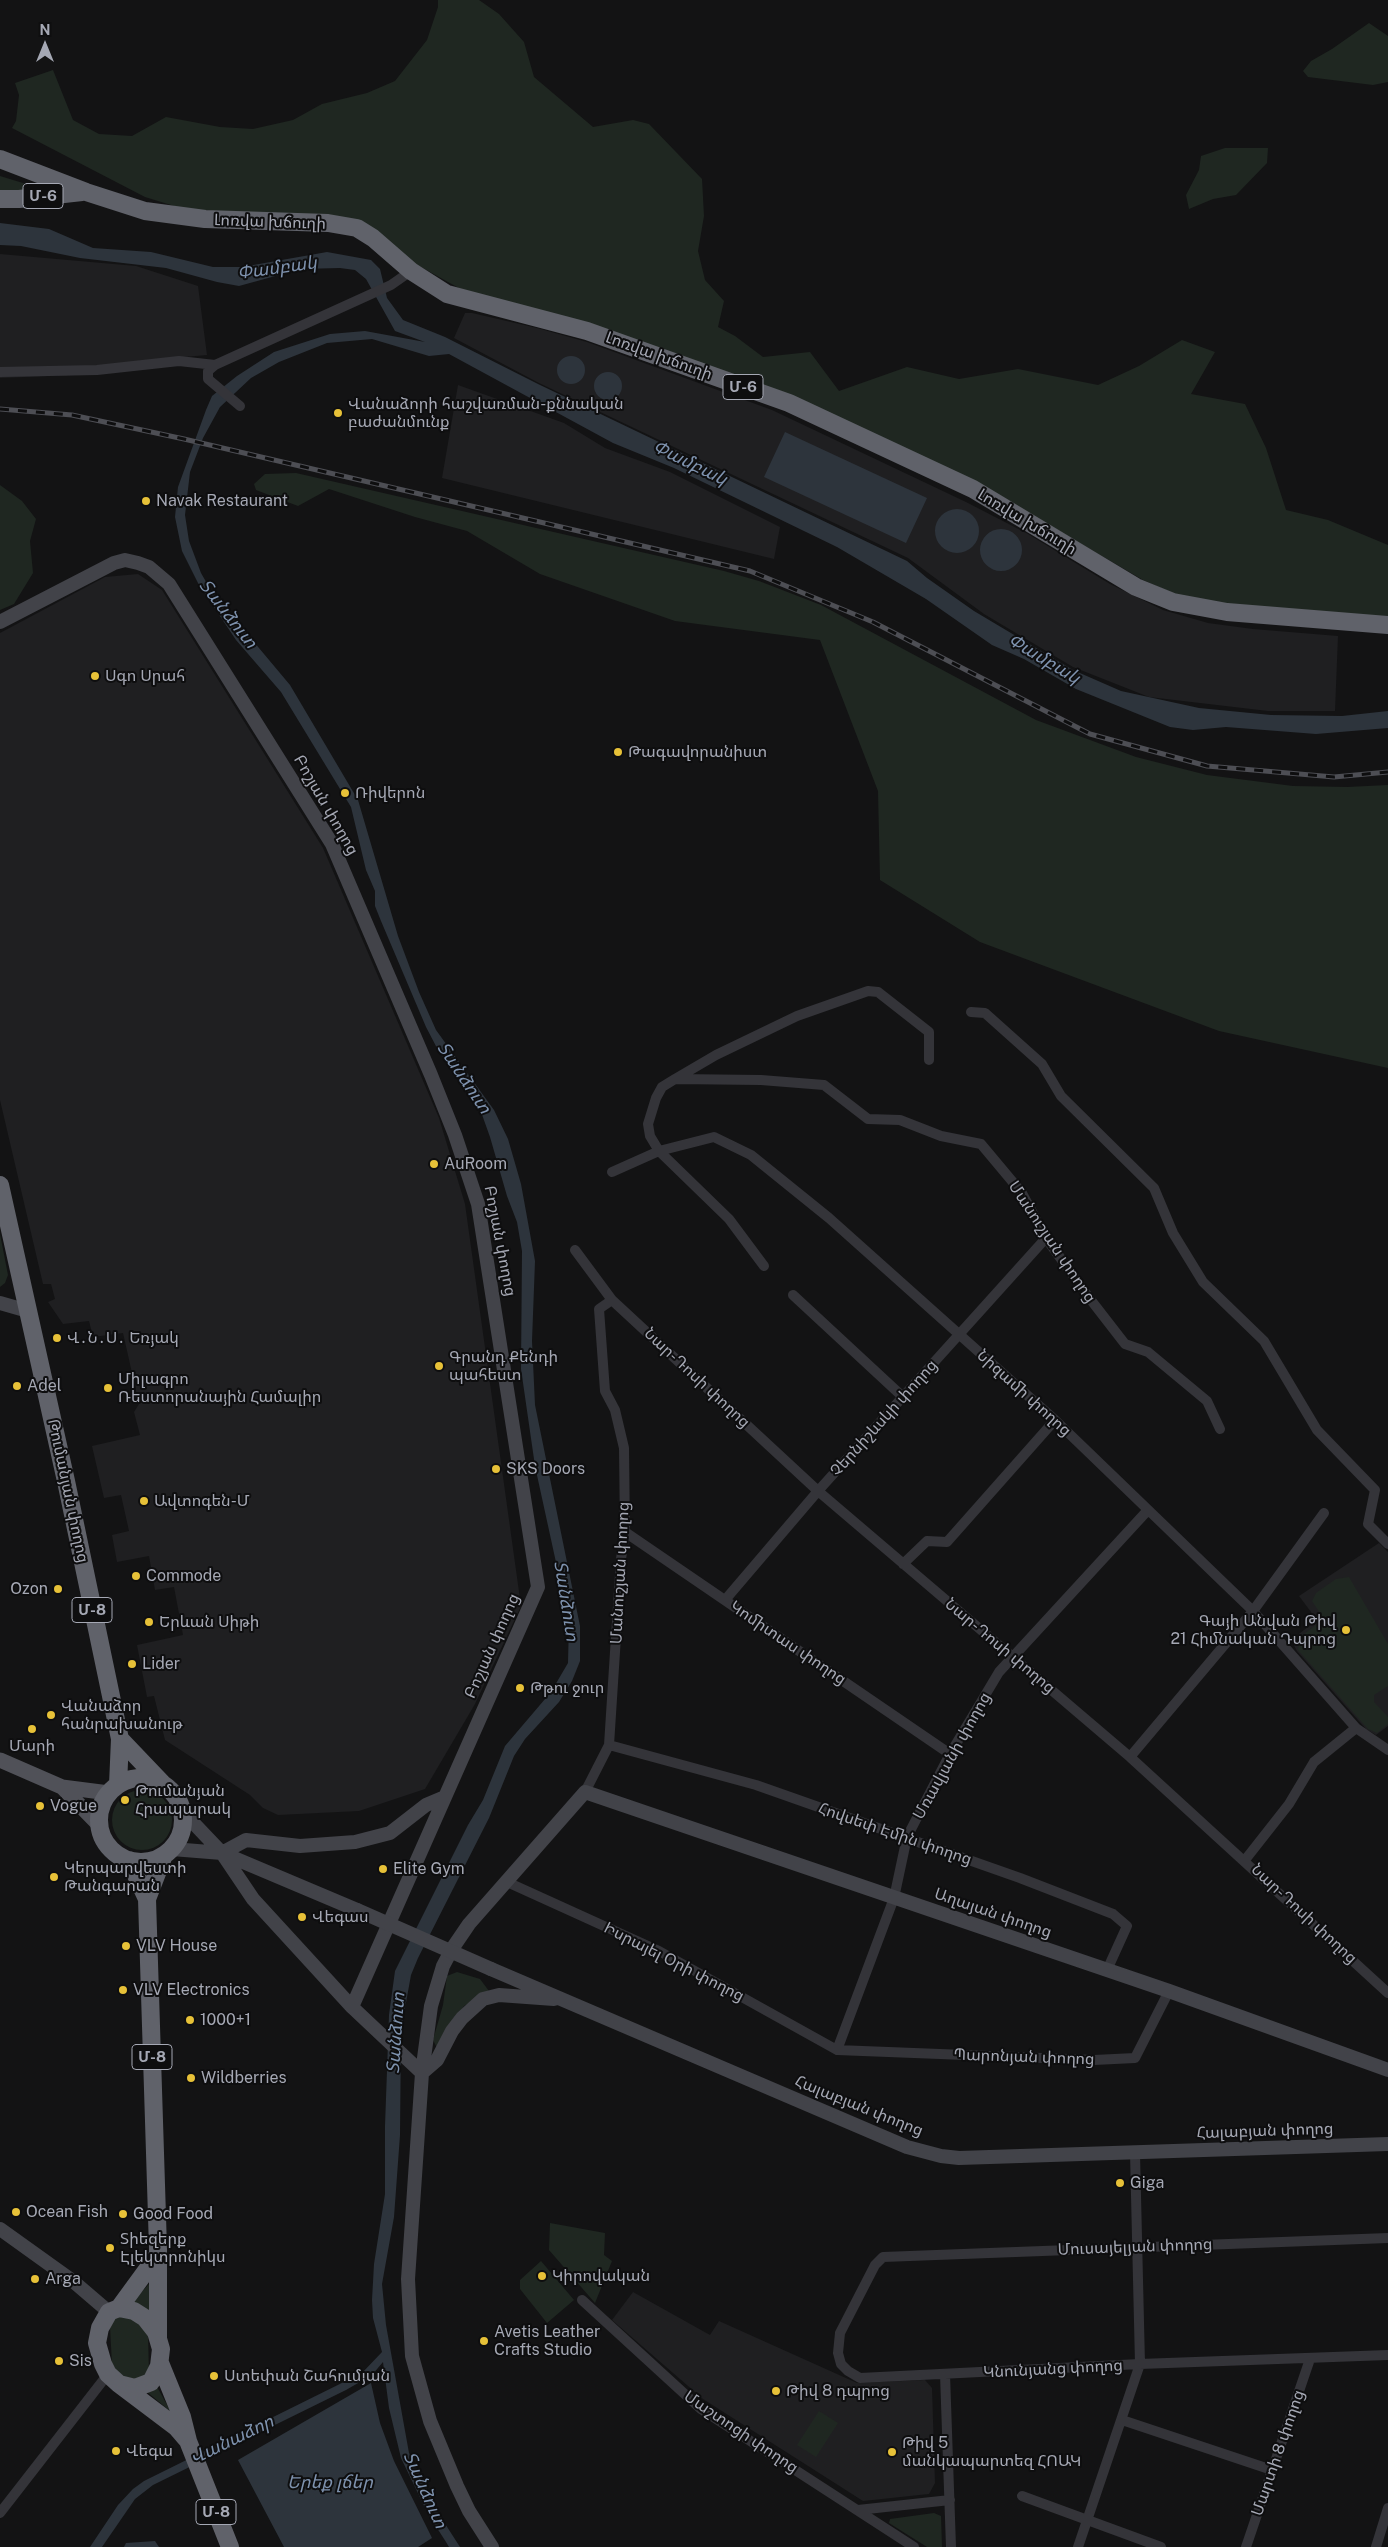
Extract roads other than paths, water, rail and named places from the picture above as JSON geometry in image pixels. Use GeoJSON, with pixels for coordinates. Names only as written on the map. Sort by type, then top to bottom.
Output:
{"type":"FeatureCollection","features":[{"type":"Feature","properties":{"kind":"highway","name":"Մ-6"},"geometry":{"type":"LineString","coordinates":[[0,158],[8,165],[86,192]]}},
{"type":"Feature","properties":{"kind":"highway","name":"Մ-6"},"geometry":{"type":"LineString","coordinates":[[0,199],[19,199],[86,192]]}},
{"type":"Feature","properties":{"kind":"highway","name":"Լոռվա խճուղի"},"geometry":{"type":"LineString","coordinates":[[86,192],[145,210],[206,220],[328,223],[357,228],[373,238],[411,271],[447,294],[587,331],[789,403],[973,489],[1136,587],[1173,602],[1227,612],[1388,625]]}},
{"type":"Feature","properties":{"kind":"highway","name":"Թումանյան փողոց"},"geometry":{"type":"LineString","coordinates":[[0,1184],[120,1739]]}},
{"type":"Feature","properties":{"kind":"highway"},"geometry":{"type":"LineString","coordinates":[[120,1739],[174,1793],[183,1812],[183,1828],[168,1852],[147,1862],[129,1860],[109,1847],[100,1826],[103,1804],[113,1789],[141,1778],[153,1780],[164,1785]]}},
{"type":"Feature","properties":{"kind":"highway","name":"Մ-8"},"geometry":{"type":"LineString","coordinates":[[113,1789],[120,1739]]}},
{"type":"Feature","properties":{"kind":"highway","name":"Մ-8"},"geometry":{"type":"LineString","coordinates":[[147,1900],[168,1852]]}},
{"type":"Feature","properties":{"kind":"highway","name":"Մ-8"},"geometry":{"type":"LineString","coordinates":[[129,1860],[147,1900],[158,2337]]}},
{"type":"Feature","properties":{"kind":"highway"},"geometry":{"type":"LineString","coordinates":[[114,2310],[139,2314],[152,2326],[158,2337],[161,2349],[160,2363],[156,2376],[144,2386],[135,2388],[113,2379],[103,2364],[97,2343],[100,2328],[114,2310],[157,2256]]}},
{"type":"Feature","properties":{"kind":"highway","name":"Մ-8"},"geometry":{"type":"LineString","coordinates":[[160,2363],[182,2418],[188,2441],[230,2547]]}},
{"type":"Feature","properties":{"kind":"highway","name":"Մ-8"},"geometry":{"type":"LineString","coordinates":[[113,2379],[176,2427],[188,2441]]}},
{"type":"Feature","properties":{"kind":"main road"},"geometry":{"type":"LineString","coordinates":[[0,1760],[62,1787],[113,1789]]}},
{"type":"Feature","properties":{"kind":"main road"},"geometry":{"type":"LineString","coordinates":[[62,1787],[100,1826]]}},
{"type":"Feature","properties":{"kind":"street"},"geometry":{"type":"LineString","coordinates":[[240,406],[216,389],[208,379],[208,371],[215,365],[367,294],[391,285],[411,271]]}},
{"type":"Feature","properties":{"kind":"street"},"geometry":{"type":"LineString","coordinates":[[0,372],[97,370],[179,362],[215,365]]}},
{"type":"Feature","properties":{"kind":"street","name":"Բոշյան փողոց"},"geometry":{"type":"LineString","coordinates":[[0,622],[114,562],[125,560],[138,562],[149,567],[169,584],[332,844],[455,1135],[478,1204],[538,1587],[352,2007]]}},
{"type":"Feature","properties":{"kind":"street"},"geometry":{"type":"LineString","coordinates":[[764,1266],[728,1219],[659,1151],[650,1136],[648,1124],[662,1086],[716,1055],[797,1016],[868,991],[878,992],[929,1032],[929,1060]]}},
{"type":"Feature","properties":{"kind":"street"},"geometry":{"type":"LineString","coordinates":[[971,1012],[985,1014],[1042,1064],[1061,1096],[1154,1188],[1174,1232],[1203,1282],[1264,1341],[1318,1430],[1374,1490],[1368,1524],[1388,1544]]}},
{"type":"Feature","properties":{"kind":"street","name":"Մանուշյան փողոց"},"geometry":{"type":"LineString","coordinates":[[674,1079],[761,1080],[824,1085],[868,1119],[900,1120],[941,1136],[981,1144],[1022,1192],[1046,1238],[1086,1295],[1126,1344],[1148,1352],[1206,1401],[1220,1429]]}},
{"type":"Feature","properties":{"kind":"street","name":"Նիզամի փողոց"},"geometry":{"type":"LineString","coordinates":[[612,1172],[659,1151],[714,1138],[751,1155],[829,1218],[958,1336],[1055,1420],[1253,1611],[1356,1728],[1388,1750]]}},
{"type":"Feature","properties":{"kind":"street","name":"Չերնիշևսկի փողոց"},"geometry":{"type":"LineString","coordinates":[[725,1600],[818,1491],[1046,1238]]}},
{"type":"Feature","properties":{"kind":"street"},"geometry":{"type":"LineString","coordinates":[[575,1250],[612,1300]]}},
{"type":"Feature","properties":{"kind":"street"},"geometry":{"type":"LineString","coordinates":[[793,1295],[903,1397]]}},
{"type":"Feature","properties":{"kind":"street","name":"Մանուշյան փողոց"},"geometry":{"type":"LineString","coordinates":[[585,1792],[609,1745],[621,1559],[625,1532],[624,1448],[615,1410],[605,1391],[599,1308],[612,1300]]}},
{"type":"Feature","properties":{"kind":"street","name":"Նար-Դոսի փողոց"},"geometry":{"type":"LineString","coordinates":[[612,1300],[818,1491],[1130,1757],[1245,1860],[1388,1993]]}},
{"type":"Feature","properties":{"kind":"street"},"geometry":{"type":"LineString","coordinates":[[0,1303],[28,1311]]}},
{"type":"Feature","properties":{"kind":"street"},"geometry":{"type":"LineString","coordinates":[[903,1564],[927,1541],[947,1542],[1055,1420]]}},
{"type":"Feature","properties":{"kind":"street","name":"Մռավյանի փողոց"},"geometry":{"type":"LineString","coordinates":[[838,2050],[894,1898],[907,1837],[950,1754],[999,1672],[1148,1510]]}},
{"type":"Feature","properties":{"kind":"street"},"geometry":{"type":"LineString","coordinates":[[1130,1757],[1253,1611],[1324,1513]]}},
{"type":"Feature","properties":{"kind":"street","name":"Կոմիտաս փողոց"},"geometry":{"type":"LineString","coordinates":[[625,1532],[950,1754]]}},
{"type":"Feature","properties":{"kind":"street"},"geometry":{"type":"LineString","coordinates":[[1245,1860],[1288,1804],[1314,1762],[1356,1728]]}},
{"type":"Feature","properties":{"kind":"street","name":"Հովսեփ Էմին փողոց"},"geometry":{"type":"LineString","coordinates":[[609,1745],[756,1785],[1029,1881],[1122,1919],[1128,1926],[1107,1970]]}},
{"type":"Feature","properties":{"kind":"street"},"geometry":{"type":"LineString","coordinates":[[492,2547],[469,2511],[457,2486],[430,2421],[412,2356],[408,2279],[422,2073],[431,2006],[442,1966],[469,1924],[585,1792]]}},
{"type":"Feature","properties":{"kind":"street","name":"Աղայան փողոց"},"geometry":{"type":"LineString","coordinates":[[585,1792],[1169,1991],[1388,2070]]}},
{"type":"Feature","properties":{"kind":"street"},"geometry":{"type":"LineString","coordinates":[[168,1852],[222,1853],[246,1840],[300,1846],[355,1842],[390,1833],[426,1805],[445,1797]]}},
{"type":"Feature","properties":{"kind":"street"},"geometry":{"type":"LineString","coordinates":[[183,1812],[222,1853],[253,1900],[352,2007],[402,2057],[422,2073]]}},
{"type":"Feature","properties":{"kind":"street","name":"Հալաբյան փողոց"},"geometry":{"type":"LineString","coordinates":[[222,1853],[907,2147],[959,2158],[1388,2144]]}},
{"type":"Feature","properties":{"kind":"street","name":"Իսրայել Օրի փողոց"},"geometry":{"type":"LineString","coordinates":[[507,1882],[659,1951],[838,2050]]}},
{"type":"Feature","properties":{"kind":"street","name":"Պարոնյան փողոց"},"geometry":{"type":"LineString","coordinates":[[838,2050],[1094,2060],[1135,2058],[1169,1991]]}},
{"type":"Feature","properties":{"kind":"street"},"geometry":{"type":"LineString","coordinates":[[422,2073],[436,2060],[452,2031],[462,2018],[483,1999],[499,1995],[534,1999],[560,1999]]}},
{"type":"Feature","properties":{"kind":"street"},"geometry":{"type":"LineString","coordinates":[[1078,2547],[1140,2364],[1135,2153]]}},
{"type":"Feature","properties":{"kind":"street"},"geometry":{"type":"LineString","coordinates":[[0,2229],[114,2310]]}},
{"type":"Feature","properties":{"kind":"street","name":"Մուսայելյան փողոց"},"geometry":{"type":"LineString","coordinates":[[883,2257],[1388,2238]]}},
{"type":"Feature","properties":{"kind":"street","name":"Կնունյանց փողոց"},"geometry":{"type":"LineString","coordinates":[[883,2257],[875,2265],[840,2333],[838,2353],[842,2364],[848,2371],[860,2378],[1140,2364],[1388,2355]]}},
{"type":"Feature","properties":{"kind":"street","name":"Մաշտոցի փողոց"},"geometry":{"type":"LineString","coordinates":[[582,2300],[701,2408],[914,2547]]}},
{"type":"Feature","properties":{"kind":"street","name":"Մարտի 8 փողոց"},"geometry":{"type":"LineString","coordinates":[[1246,2547],[1310,2359]]}},
{"type":"Feature","properties":{"kind":"street"},"geometry":{"type":"LineString","coordinates":[[945,2374],[951,2547]]}},
{"type":"Feature","properties":{"kind":"street"},"geometry":{"type":"LineString","coordinates":[[0,2513],[113,2379]]}},
{"type":"Feature","properties":{"kind":"street"},"geometry":{"type":"LineString","coordinates":[[1122,2420],[1272,2470]]}},
{"type":"Feature","properties":{"kind":"street"},"geometry":{"type":"LineString","coordinates":[[1022,2496],[1161,2547]]}},
{"type":"Feature","properties":{"kind":"street"},"geometry":{"type":"LineString","coordinates":[[858,2510],[950,2500]]}},
{"type":"Feature","properties":{"kind":"street"},"geometry":{"type":"LineString","coordinates":[[1376,2547],[1388,2508]]}},
{"type":"Feature","properties":{"kind":"water"},"geometry":{"type":"Polygon","coordinates":[[[0,223],[49,229],[93,248],[151,252],[213,267],[242,267],[327,252],[371,260],[380,269],[387,298],[403,320],[445,337],[538,384],[907,561],[927,578],[974,611],[1073,670],[1121,691],[1199,708],[1271,715],[1342,716],[1388,711],[1388,728],[1316,734],[1226,727],[1193,730],[1170,727],[1076,689],[1024,659],[992,645],[926,599],[837,547],[674,468],[613,443],[449,354],[429,356],[372,339],[327,343],[279,362],[251,378],[220,407],[203,438],[190,472],[185,515],[189,541],[201,573],[209,587],[290,685],[358,800],[398,936],[419,992],[436,1030],[494,1110],[508,1139],[521,1184],[535,1261],[532,1341],[535,1405],[580,1626],[580,1661],[572,1681],[559,1702],[525,1739],[514,1756],[489,1818],[418,1958],[411,1975],[401,2030],[400,2135],[394,2217],[382,2284],[386,2325],[409,2453],[442,2519],[460,2547],[449,2547],[428,2514],[401,2458],[389,2408],[383,2362],[372,2375],[346,2390],[153,2485],[135,2499],[102,2547],[90,2547],[118,2505],[133,2489],[144,2481],[362,2373],[382,2352],[373,2318],[372,2300],[374,2264],[385,2194],[385,2126],[389,2015],[395,1971],[468,1825],[483,1800],[505,1746],[551,1692],[568,1663],[569,1622],[535,1466],[521,1369],[522,1251],[517,1222],[507,1196],[490,1137],[480,1109],[438,1050],[426,1027],[381,921],[375,906],[375,891],[366,870],[351,807],[281,692],[236,640],[198,583],[182,551],[175,517],[178,487],[212,396],[237,376],[274,352],[330,334],[365,331],[425,342],[395,331],[366,279],[355,270],[340,268],[301,269],[239,286],[166,268],[80,258],[21,246],[0,245],[0,223]]]}},
{"type":"Feature","properties":{"kind":"water"},"geometry":{"type":"Polygon","coordinates":[[[571,356],[581,360],[585,370],[581,380],[571,384],[561,380],[557,370],[561,360],[571,356]]]}},
{"type":"Feature","properties":{"kind":"water"},"geometry":{"type":"Polygon","coordinates":[[[608,372],[618,376],[622,386],[618,396],[608,400],[598,396],[594,386],[598,376],[608,372]]]}},
{"type":"Feature","properties":{"kind":"water"},"geometry":{"type":"Polygon","coordinates":[[[785,432],[927,498],[906,543],[764,477],[785,432]]]}},
{"type":"Feature","properties":{"kind":"water"},"geometry":{"type":"Polygon","coordinates":[[[957,509],[969,513],[975,519],[979,531],[975,543],[969,549],[957,553],[945,549],[939,543],[935,531],[939,519],[945,513],[957,509]]]}},
{"type":"Feature","properties":{"kind":"water"},"geometry":{"type":"Polygon","coordinates":[[[997,529],[1005,529],[1016,535],[1022,550],[1016,565],[1005,571],[997,571],[986,565],[980,554],[980,546],[986,535],[997,529]]]}},
{"type":"Feature","properties":{"kind":"water","name":"Երեք լճեր"},"geometry":{"type":"Polygon","coordinates":[[[371,2383],[380,2423],[394,2461],[432,2538],[418,2547],[284,2547],[238,2460],[371,2383]]]}},
{"type":"Feature","properties":{"kind":"water"},"geometry":{"type":"Polygon","coordinates":[[[155,2541],[159,2547],[124,2547],[126,2543],[155,2541]]]}},
{"type":"Feature","properties":{"kind":"railway"},"geometry":{"type":"LineString","coordinates":[[0,409],[72,415],[184,439],[750,571],[873,622],[1090,734],[1207,766],[1334,777],[1388,772]]}},
{"type":"Feature","properties":{"kind":"place","name":"Վանաձորի հաշվառման-քննական բաժանմունք"},"geometry":{"type":"Point","coordinates":[338,413]}},
{"type":"Feature","properties":{"kind":"place","name":"Navak Restaurant"},"geometry":{"type":"Point","coordinates":[146,501]}},
{"type":"Feature","properties":{"kind":"place","name":"Սգո Սրահ"},"geometry":{"type":"Point","coordinates":[95,676]}},
{"type":"Feature","properties":{"kind":"place","name":"Թագավորանիստ"},"geometry":{"type":"Point","coordinates":[618,752]}},
{"type":"Feature","properties":{"kind":"place","name":"Ռիվերոն"},"geometry":{"type":"Point","coordinates":[345,793]}},
{"type":"Feature","properties":{"kind":"place","name":"AuRoom"},"geometry":{"type":"Point","coordinates":[434,1164]}},
{"type":"Feature","properties":{"kind":"place","name":"Վ․Ն․Ս․ Եռյակ"},"geometry":{"type":"Point","coordinates":[57,1338]}},
{"type":"Feature","properties":{"kind":"place","name":"Գրանդ Քենդի պահեստ"},"geometry":{"type":"Point","coordinates":[439,1366]}},
{"type":"Feature","properties":{"kind":"place","name":"Adel"},"geometry":{"type":"Point","coordinates":[17,1386]}},
{"type":"Feature","properties":{"kind":"place","name":"Միլագրո Ռեստորանային Համալիր"},"geometry":{"type":"Point","coordinates":[108,1388]}},
{"type":"Feature","properties":{"kind":"place","name":"SKS Doors"},"geometry":{"type":"Point","coordinates":[496,1469]}},
{"type":"Feature","properties":{"kind":"place","name":"Ավտոգեն-Մ"},"geometry":{"type":"Point","coordinates":[144,1501]}},
{"type":"Feature","properties":{"kind":"place","name":"Commode"},"geometry":{"type":"Point","coordinates":[136,1576]}},
{"type":"Feature","properties":{"kind":"place","name":"Ozon"},"geometry":{"type":"Point","coordinates":[58,1589]}},
{"type":"Feature","properties":{"kind":"place","name":"Երևան Սիթի"},"geometry":{"type":"Point","coordinates":[149,1622]}},
{"type":"Feature","properties":{"kind":"place","name":"Գայի Անվան Թիվ 21 Հիմնական Դպրոց"},"geometry":{"type":"Point","coordinates":[1346,1630]}},
{"type":"Feature","properties":{"kind":"place","name":"Lider"},"geometry":{"type":"Point","coordinates":[132,1664]}},
{"type":"Feature","properties":{"kind":"place","name":"Թթու ջուր"},"geometry":{"type":"Point","coordinates":[520,1688]}},
{"type":"Feature","properties":{"kind":"place","name":"Վանաձոր հանրախանութ"},"geometry":{"type":"Point","coordinates":[51,1715]}},
{"type":"Feature","properties":{"kind":"place","name":"Մարի"},"geometry":{"type":"Point","coordinates":[32,1729]}},
{"type":"Feature","properties":{"kind":"place","name":"Թումանյան Հրապարակ"},"geometry":{"type":"Point","coordinates":[125,1800]}},
{"type":"Feature","properties":{"kind":"place","name":"Vogue"},"geometry":{"type":"Point","coordinates":[40,1806]}},
{"type":"Feature","properties":{"kind":"place","name":"Elite Gym"},"geometry":{"type":"Point","coordinates":[383,1869]}},
{"type":"Feature","properties":{"kind":"place","name":"Կերպարվեստի Թանգարան"},"geometry":{"type":"Point","coordinates":[54,1877]}},
{"type":"Feature","properties":{"kind":"place","name":"Վեգաս"},"geometry":{"type":"Point","coordinates":[302,1917]}},
{"type":"Feature","properties":{"kind":"place","name":"VLV House"},"geometry":{"type":"Point","coordinates":[126,1946]}},
{"type":"Feature","properties":{"kind":"place","name":"VLV Electronics"},"geometry":{"type":"Point","coordinates":[123,1990]}},
{"type":"Feature","properties":{"kind":"place","name":"1000+1"},"geometry":{"type":"Point","coordinates":[190,2020]}},
{"type":"Feature","properties":{"kind":"place","name":"Wildberries"},"geometry":{"type":"Point","coordinates":[191,2078]}},
{"type":"Feature","properties":{"kind":"place","name":"Giga"},"geometry":{"type":"Point","coordinates":[1120,2183]}},
{"type":"Feature","properties":{"kind":"place","name":"Ocean Fish"},"geometry":{"type":"Point","coordinates":[16,2212]}},
{"type":"Feature","properties":{"kind":"place","name":"Good Food"},"geometry":{"type":"Point","coordinates":[123,2214]}},
{"type":"Feature","properties":{"kind":"place","name":"Տիեզերք Էլեկտրոնիկս"},"geometry":{"type":"Point","coordinates":[110,2248]}},
{"type":"Feature","properties":{"kind":"place","name":"Կիրովական"},"geometry":{"type":"Point","coordinates":[542,2276]}},
{"type":"Feature","properties":{"kind":"place","name":"Arga"},"geometry":{"type":"Point","coordinates":[35,2279]}},
{"type":"Feature","properties":{"kind":"place","name":"Avetis Leather Crafts Studio"},"geometry":{"type":"Point","coordinates":[484,2341]}},
{"type":"Feature","properties":{"kind":"place","name":"Sis"},"geometry":{"type":"Point","coordinates":[59,2361]}},
{"type":"Feature","properties":{"kind":"place","name":"Ստեփան Շահումյան"},"geometry":{"type":"Point","coordinates":[214,2376]}},
{"type":"Feature","properties":{"kind":"place","name":"Թիվ 8 դպրոց"},"geometry":{"type":"Point","coordinates":[776,2391]}},
{"type":"Feature","properties":{"kind":"place","name":"Վեգա"},"geometry":{"type":"Point","coordinates":[116,2451]}},
{"type":"Feature","properties":{"kind":"place","name":"Թիվ 5 մանկապարտեզ ՀՈԱԿ"},"geometry":{"type":"Point","coordinates":[892,2452]}},
{"type":"Feature","properties":{"kind":"water label","name":"Փամբակ"},"geometry":{"type":"Point","coordinates":[277,268]}},
{"type":"Feature","properties":{"kind":"water label","name":"Փամբակ"},"geometry":{"type":"Point","coordinates":[690,463]}},
{"type":"Feature","properties":{"kind":"water label","name":"Տանձուտ"},"geometry":{"type":"Point","coordinates":[228,614]}},
{"type":"Feature","properties":{"kind":"water label","name":"Փամբակ"},"geometry":{"type":"Point","coordinates":[1044,659]}},
{"type":"Feature","properties":{"kind":"water label","name":"Տանձուտ"},"geometry":{"type":"Point","coordinates":[464,1078]}},
{"type":"Feature","properties":{"kind":"water label","name":"Տանձուտ"},"geometry":{"type":"Point","coordinates":[566,1601]}},
{"type":"Feature","properties":{"kind":"water label","name":"Տանձուտ"},"geometry":{"type":"Point","coordinates":[396,2033]}},
{"type":"Feature","properties":{"kind":"water label","name":"Վանաձոր"},"geometry":{"type":"Point","coordinates":[232,2440]}},
{"type":"Feature","properties":{"kind":"water label","name":"Տանձուտ"},"geometry":{"type":"Point","coordinates":[425,2490]}}]}
